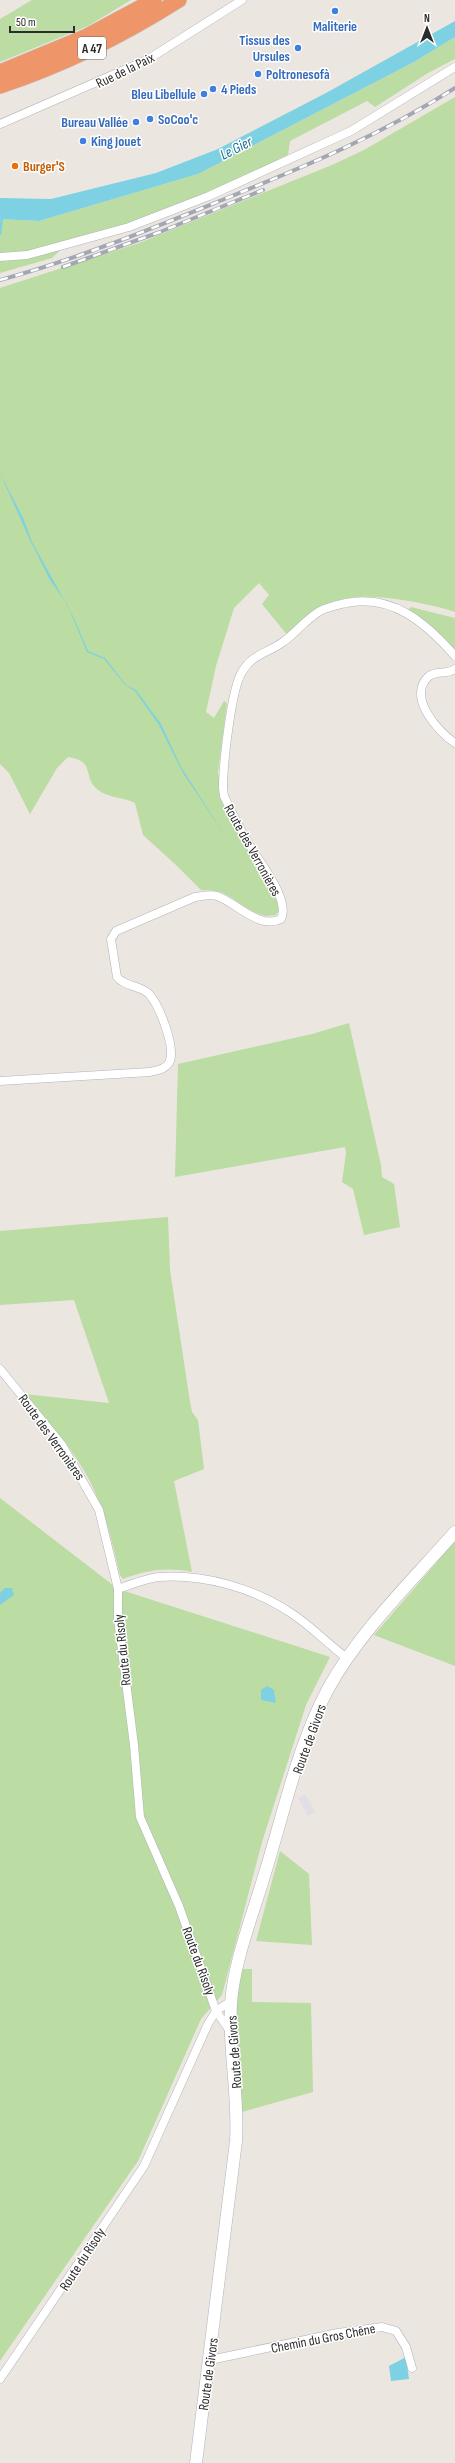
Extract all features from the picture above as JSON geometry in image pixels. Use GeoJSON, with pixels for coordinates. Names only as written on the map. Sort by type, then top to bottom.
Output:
{"type":"FeatureCollection","features":[{"type":"Feature","properties":{"kind":"highway","name":"A 47"},"geometry":{"type":"LineString","coordinates":[[0,72],[73,43],[154,0]]}},
{"type":"Feature","properties":{"kind":"highway","name":"A 47"},"geometry":{"type":"LineString","coordinates":[[0,86],[48,70],[138,26],[179,0]]}},
{"type":"Feature","properties":{"kind":"street","name":"Rue de la Paix"},"geometry":{"type":"LineString","coordinates":[[0,124],[147,60],[242,0]]}},
{"type":"Feature","properties":{"kind":"street"},"geometry":{"type":"LineString","coordinates":[[0,257],[27,255],[129,227],[209,196],[352,131],[455,67]]}},
{"type":"Feature","properties":{"kind":"street","name":"Route des Verronières"},"geometry":{"type":"LineString","coordinates":[[0,1081],[150,1072],[161,1070],[169,1062],[171,1056],[167,1034],[155,1002],[142,989],[123,983],[117,977],[111,939],[116,931],[170,907],[208,895],[218,896],[266,922],[281,919],[283,910],[279,895],[247,842],[224,796],[223,788],[234,690],[241,673],[250,660],[283,642],[320,611],[351,602],[370,601],[394,606],[416,619],[430,629],[455,656]]}},
{"type":"Feature","properties":{"kind":"street"},"geometry":{"type":"LineString","coordinates":[[455,669],[433,673],[424,681],[421,693],[422,701],[434,725],[455,743]]}},
{"type":"Feature","properties":{"kind":"street","name":"Route des Verronières"},"geometry":{"type":"LineString","coordinates":[[0,1369],[62,1445],[89,1491],[105,1528],[118,1588]]}},
{"type":"Feature","properties":{"kind":"street","name":"Route de Givors"},"geometry":{"type":"LineString","coordinates":[[196,2463],[236,2141],[237,2091],[230,2032],[231,2001],[252,1918],[310,1730],[328,1689],[348,1659],[455,1532]]}},
{"type":"Feature","properties":{"kind":"street"},"geometry":{"type":"LineString","coordinates":[[118,1588],[158,1577],[185,1577],[236,1587],[266,1598],[292,1613],[348,1659]]}},
{"type":"Feature","properties":{"kind":"street","name":"Route du Risoly"},"geometry":{"type":"LineString","coordinates":[[0,2379],[144,2166],[195,2052],[216,2011],[179,1906],[140,1817],[134,1751],[118,1619],[118,1588]]}},
{"type":"Feature","properties":{"kind":"street"},"geometry":{"type":"LineString","coordinates":[[230,2032],[216,2011],[231,2001]]}},
{"type":"Feature","properties":{"kind":"street","name":"Chemin du Gros Chêne"},"geometry":{"type":"LineString","coordinates":[[210,2360],[338,2333],[382,2327],[396,2331],[406,2347],[412,2368]]}},
{"type":"Feature","properties":{"kind":"shaded area"},"geometry":{"type":"Polygon","coordinates":[[[305,1794],[315,1812],[308,1816],[298,1798],[305,1794]]]}},
{"type":"Feature","properties":{"kind":"green space"},"geometry":{"type":"Polygon","coordinates":[[[32,0],[131,0],[88,26],[0,62],[0,19],[32,0]]]}},
{"type":"Feature","properties":{"kind":"green space"},"geometry":{"type":"Polygon","coordinates":[[[455,37],[455,59],[428,73],[375,107],[367,101],[290,141],[288,155],[227,185],[135,222],[73,238],[52,258],[0,273],[0,219],[39,221],[198,174],[414,62],[455,37]]]}},
{"type":"Feature","properties":{"kind":"green space"},"geometry":{"type":"Polygon","coordinates":[[[455,97],[455,612],[412,601],[376,597],[346,598],[335,602],[288,636],[262,604],[269,595],[259,583],[234,608],[216,666],[206,712],[214,718],[224,701],[227,703],[218,772],[222,802],[230,821],[276,897],[279,910],[276,915],[262,915],[248,909],[221,892],[201,890],[143,835],[135,803],[110,796],[97,789],[90,779],[86,765],[77,759],[68,757],[57,768],[30,814],[9,773],[0,764],[0,288],[139,243],[332,165],[364,150],[455,97]]]}},
{"type":"Feature","properties":{"kind":"green space"},"geometry":{"type":"Polygon","coordinates":[[[411,607],[455,618],[455,651],[408,610],[411,607]]]}},
{"type":"Feature","properties":{"kind":"green space"},"geometry":{"type":"Polygon","coordinates":[[[349,1023],[381,1165],[382,1177],[394,1184],[400,1227],[364,1235],[353,1189],[342,1182],[346,1153],[345,1147],[175,1177],[178,1064],[312,1034],[349,1023]]]}},
{"type":"Feature","properties":{"kind":"green space"},"geometry":{"type":"Polygon","coordinates":[[[168,1217],[170,1270],[190,1402],[192,1412],[198,1420],[204,1469],[174,1481],[192,1572],[183,1570],[157,1570],[140,1573],[123,1579],[120,1575],[105,1517],[84,1470],[66,1443],[24,1394],[109,1403],[74,1300],[0,1305],[0,1231],[168,1217]]]}},
{"type":"Feature","properties":{"kind":"green space"},"geometry":{"type":"Polygon","coordinates":[[[0,1498],[118,1589],[330,1657],[306,1705],[262,1842],[222,1995],[201,2019],[138,2161],[0,2361],[0,1498]]]}},
{"type":"Feature","properties":{"kind":"green space"},"geometry":{"type":"Polygon","coordinates":[[[455,1541],[455,1666],[374,1635],[455,1541]]]}},
{"type":"Feature","properties":{"kind":"green space"},"geometry":{"type":"Polygon","coordinates":[[[280,1851],[309,1874],[312,1945],[256,1941],[280,1851]]]}},
{"type":"Feature","properties":{"kind":"green space"},"geometry":{"type":"Polygon","coordinates":[[[241,1969],[252,1969],[252,2002],[311,2003],[313,2092],[242,2112],[235,2003],[241,1969]]]}},
{"type":"Feature","properties":{"kind":"water","name":"Le Gier"},"geometry":{"type":"Polygon","coordinates":[[[455,21],[455,37],[414,62],[198,174],[39,221],[0,219],[0,198],[51,199],[156,173],[218,149],[326,93],[455,21]]]}},
{"type":"Feature","properties":{"kind":"water"},"geometry":{"type":"Polygon","coordinates":[[[0,473],[24,520],[32,542],[64,600],[50,580],[30,540],[0,473]]]}},
{"type":"Feature","properties":{"kind":"water"},"geometry":{"type":"Polygon","coordinates":[[[69,609],[88,651],[105,658],[126,685],[136,690],[161,724],[181,767],[224,834],[183,773],[159,725],[135,691],[125,685],[104,659],[87,652],[69,609]]]}},
{"type":"Feature","properties":{"kind":"water"},"geometry":{"type":"Polygon","coordinates":[[[5,1588],[12,1588],[14,1595],[0,1605],[0,1593],[5,1588]]]}},
{"type":"Feature","properties":{"kind":"water"},"geometry":{"type":"Polygon","coordinates":[[[267,1686],[274,1690],[276,1703],[261,1700],[261,1690],[267,1686]]]}},
{"type":"Feature","properties":{"kind":"water"},"geometry":{"type":"Polygon","coordinates":[[[406,2357],[409,2379],[391,2381],[389,2366],[406,2357]]]}},
{"type":"Feature","properties":{"kind":"waterway"},"geometry":{"type":"LineString","coordinates":[[0,234],[2,217]]}},
{"type":"Feature","properties":{"kind":"railway"},"geometry":{"type":"LineString","coordinates":[[0,280],[58,263],[115,242],[286,174],[372,135],[428,105],[455,88]]}},
{"type":"Feature","properties":{"kind":"railway"},"geometry":{"type":"LineString","coordinates":[[63,267],[160,232],[263,190]]}},
{"type":"Feature","properties":{"kind":"place","name":"Maliterie"},"geometry":{"type":"Point","coordinates":[335,11]}},
{"type":"Feature","properties":{"kind":"place","name":"Tissus des Ursules"},"geometry":{"type":"Point","coordinates":[298,48]}},
{"type":"Feature","properties":{"kind":"place","name":"Poltronesofà"},"geometry":{"type":"Point","coordinates":[258,74]}},
{"type":"Feature","properties":{"kind":"place","name":"4 Pieds"},"geometry":{"type":"Point","coordinates":[213,89]}},
{"type":"Feature","properties":{"kind":"place","name":"Bleu Libellule"},"geometry":{"type":"Point","coordinates":[204,94]}},
{"type":"Feature","properties":{"kind":"place","name":"SoCoo'c"},"geometry":{"type":"Point","coordinates":[150,119]}},
{"type":"Feature","properties":{"kind":"place","name":"Bureau Vallée"},"geometry":{"type":"Point","coordinates":[136,122]}},
{"type":"Feature","properties":{"kind":"place","name":"King Jouet"},"geometry":{"type":"Point","coordinates":[83,141]}},
{"type":"Feature","properties":{"kind":"place","name":"Burger'S"},"geometry":{"type":"Point","coordinates":[15,166]}}]}
